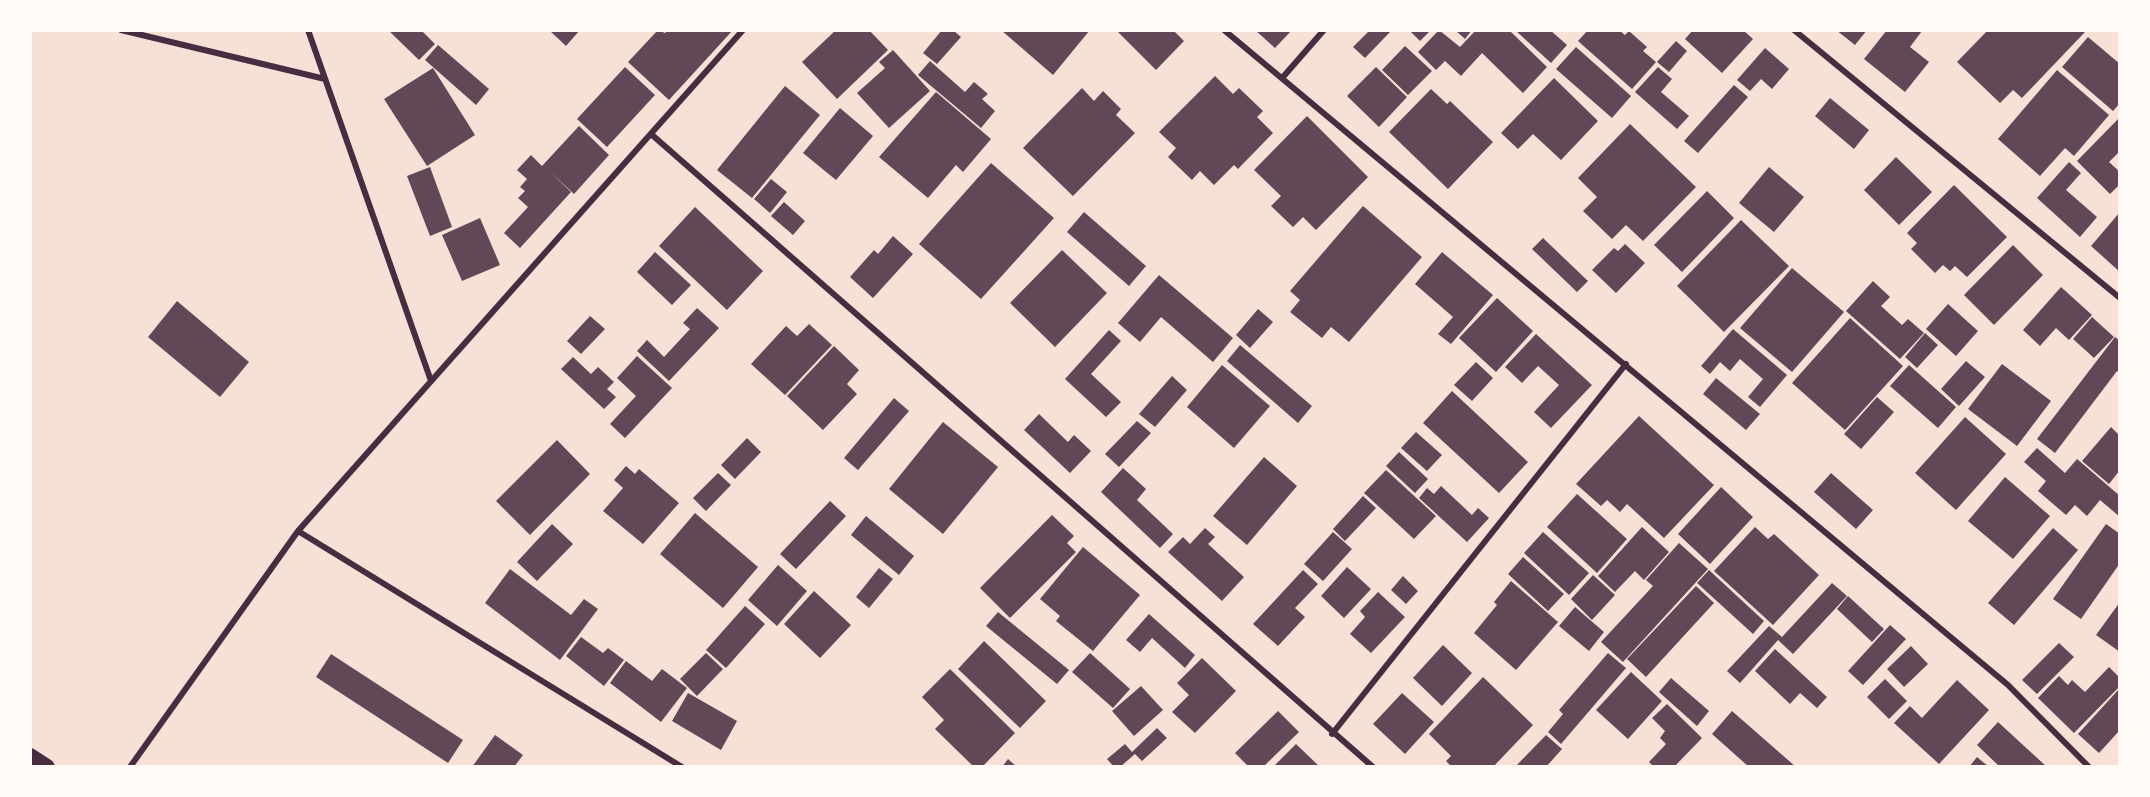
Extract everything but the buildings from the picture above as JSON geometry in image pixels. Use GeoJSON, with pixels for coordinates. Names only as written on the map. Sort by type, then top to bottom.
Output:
{"type":"FeatureCollection","features":[{"type":"Feature","properties":{"kind":"highway"},"geometry":{"type":"LineString","coordinates":[[30,756],[47,767]]}},
{"type":"Feature","properties":{"kind":"street"},"geometry":{"type":"LineString","coordinates":[[120,30],[325,79]]}},
{"type":"Feature","properties":{"kind":"street"},"geometry":{"type":"LineString","coordinates":[[130,767],[298,531],[743,30]]}},
{"type":"Feature","properties":{"kind":"street"},"geometry":{"type":"LineString","coordinates":[[1224,30],[1283,77],[2008,686],[2089,767]]}},
{"type":"Feature","properties":{"kind":"street"},"geometry":{"type":"LineString","coordinates":[[1283,77],[1324,30]]}},
{"type":"Feature","properties":{"kind":"street"},"geometry":{"type":"LineString","coordinates":[[1794,30],[2120,298]]}},
{"type":"Feature","properties":{"kind":"street"},"geometry":{"type":"LineString","coordinates":[[310,31],[431,381]]}},
{"type":"Feature","properties":{"kind":"street"},"geometry":{"type":"LineString","coordinates":[[651,134],[1332,734],[1373,767]]}},
{"type":"Feature","properties":{"kind":"street"},"geometry":{"type":"LineString","coordinates":[[1332,734],[1626,364]]}},
{"type":"Feature","properties":{"kind":"street"},"geometry":{"type":"LineString","coordinates":[[298,531],[681,767]]}}]}
